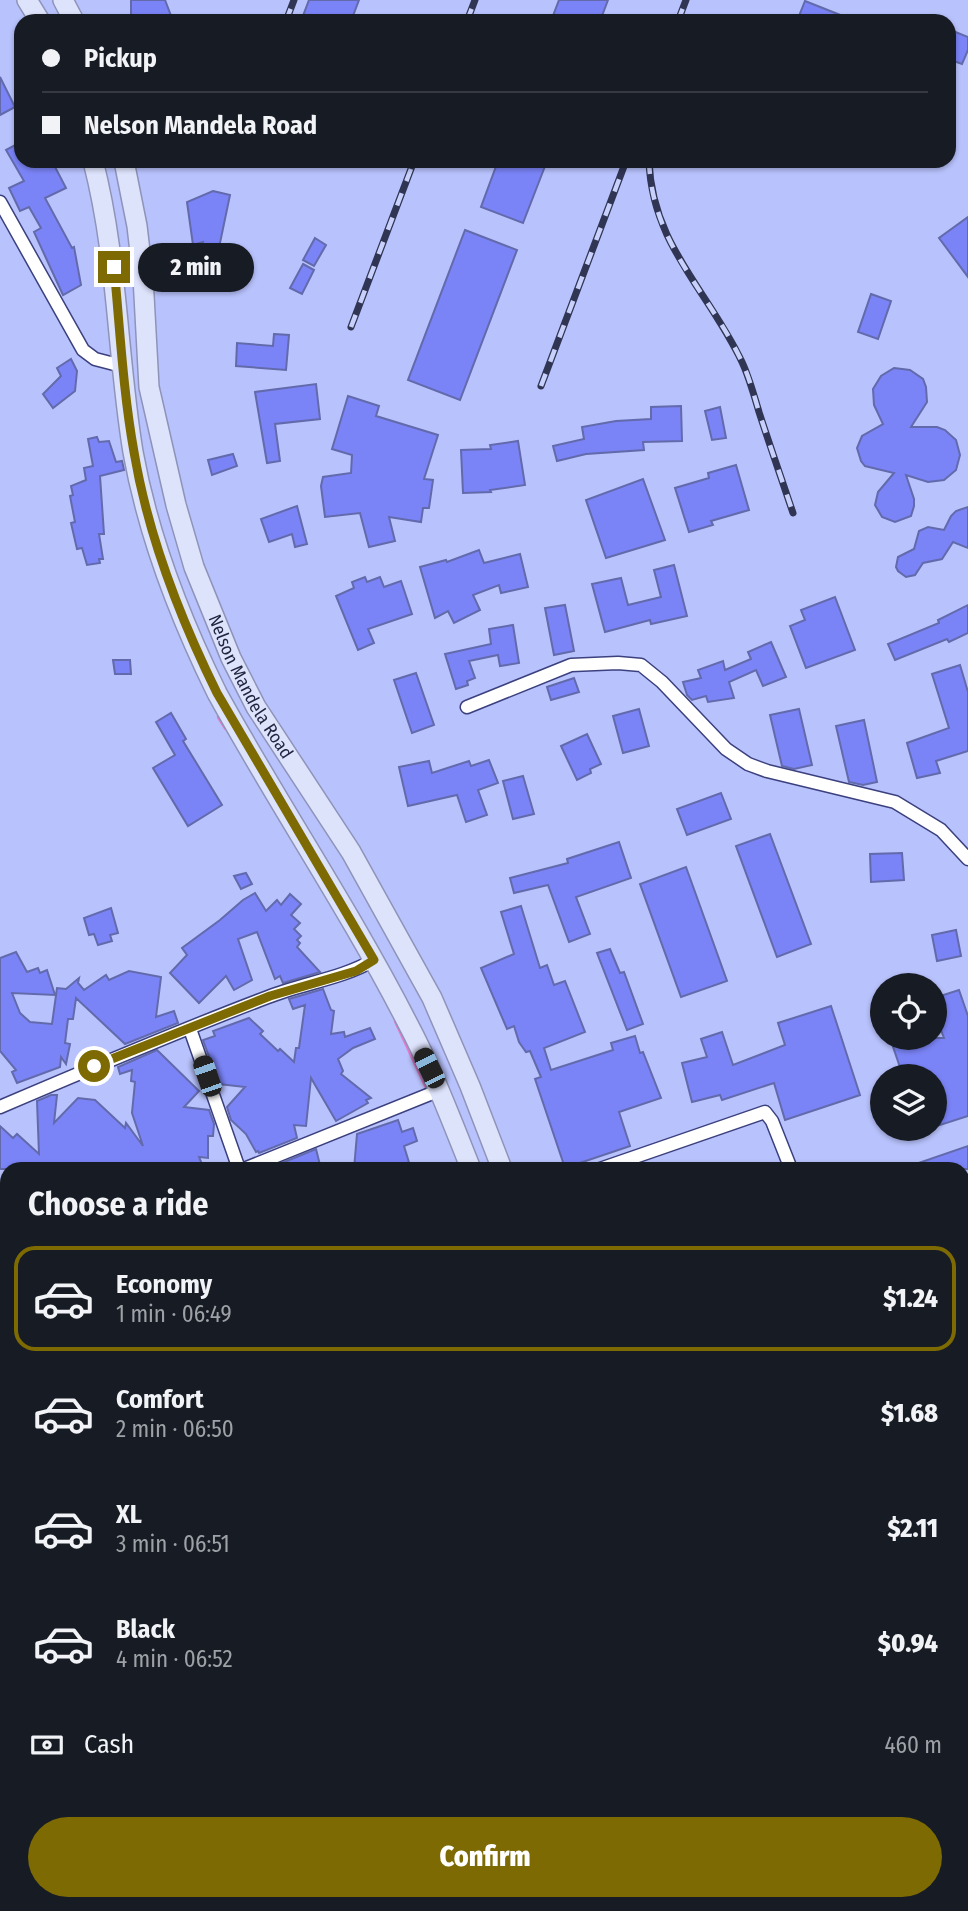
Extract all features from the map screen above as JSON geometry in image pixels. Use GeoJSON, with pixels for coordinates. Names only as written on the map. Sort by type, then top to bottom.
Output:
{"type":"FeatureCollection","features":[{"type":"Feature","properties":{"kind":"main road","name":"Nelson Mandela Road"},"geometry":{"type":"LineString","coordinates":[[94,168],[111,245],[122,366],[134,454],[153,533],[171,585],[201,659],[242,738],[374,960],[440,1090],[468,1162]]}},
{"type":"Feature","properties":{"kind":"main road","name":"Nelson Mandela Road"},"geometry":{"type":"LineString","coordinates":[[125,168],[137,226],[143,276],[149,387],[176,505],[194,567],[231,657],[256,707],[351,852],[432,998],[499,1162]]}},
{"type":"Feature","properties":{"kind":"street"},"geometry":{"type":"LineString","coordinates":[[0,202],[83,350],[95,359],[122,366]]}},
{"type":"Feature","properties":{"kind":"street"},"geometry":{"type":"LineString","coordinates":[[467,707],[571,665],[641,665],[662,682],[726,749],[748,764],[766,771],[895,802],[941,830],[968,859]]}},
{"type":"Feature","properties":{"kind":"street"},"geometry":{"type":"LineString","coordinates":[[0,1107],[94,1066],[270,996],[356,971],[374,960]]}},
{"type":"Feature","properties":{"kind":"street"},"geometry":{"type":"LineString","coordinates":[[190,1029],[239,1162]]}},
{"type":"Feature","properties":{"kind":"street"},"geometry":{"type":"LineString","coordinates":[[260,1162],[440,1090]]}},
{"type":"Feature","properties":{"kind":"street"},"geometry":{"type":"LineString","coordinates":[[620,1162],[765,1112],[772,1121],[788,1162]]}},
{"type":"Feature","properties":{"kind":"building"},"geometry":{"type":"Polygon","coordinates":[[[131,0],[165,0],[170,14],[131,14],[131,0]]]}},
{"type":"Feature","properties":{"kind":"building"},"geometry":{"type":"Polygon","coordinates":[[[309,0],[359,0],[354,14],[304,14],[309,0]]]}},
{"type":"Feature","properties":{"kind":"building"},"geometry":{"type":"Polygon","coordinates":[[[559,0],[608,0],[603,14],[554,14],[559,0]]]}},
{"type":"Feature","properties":{"kind":"building"},"geometry":{"type":"Polygon","coordinates":[[[805,1],[838,14],[800,14],[805,1]]]}},
{"type":"Feature","properties":{"kind":"building"},"geometry":{"type":"Polygon","coordinates":[[[956,32],[968,37],[968,50],[962,64],[956,62],[956,32]]]}},
{"type":"Feature","properties":{"kind":"building"},"geometry":{"type":"Polygon","coordinates":[[[0,77],[14,108],[0,115],[0,77]]]}},
{"type":"Feature","properties":{"kind":"building"},"geometry":{"type":"Polygon","coordinates":[[[14,146],[14,164],[6,150],[14,146]]]}},
{"type":"Feature","properties":{"kind":"building"},"geometry":{"type":"Polygon","coordinates":[[[16,168],[56,168],[66,188],[45,198],[72,248],[74,247],[81,285],[63,295],[34,232],[41,228],[29,207],[20,211],[9,188],[24,181],[16,168]]]}},
{"type":"Feature","properties":{"kind":"building"},"geometry":{"type":"Polygon","coordinates":[[[495,168],[544,168],[523,223],[481,207],[495,168]]]}},
{"type":"Feature","properties":{"kind":"building"},"geometry":{"type":"Polygon","coordinates":[[[213,191],[230,195],[211,286],[193,281],[203,242],[193,245],[187,202],[213,191]]]}},
{"type":"Feature","properties":{"kind":"building"},"geometry":{"type":"Polygon","coordinates":[[[968,217],[968,277],[939,238],[968,217]]]}},
{"type":"Feature","properties":{"kind":"building"},"geometry":{"type":"Polygon","coordinates":[[[465,230],[517,250],[460,400],[408,380],[465,230]]]}},
{"type":"Feature","properties":{"kind":"building"},"geometry":{"type":"Polygon","coordinates":[[[315,238],[326,245],[314,266],[303,260],[315,238]]]}},
{"type":"Feature","properties":{"kind":"building"},"geometry":{"type":"Polygon","coordinates":[[[303,264],[314,270],[302,294],[290,288],[303,264]]]}},
{"type":"Feature","properties":{"kind":"building"},"geometry":{"type":"Polygon","coordinates":[[[871,294],[891,301],[878,339],[858,332],[871,294]]]}},
{"type":"Feature","properties":{"kind":"building"},"geometry":{"type":"Polygon","coordinates":[[[274,334],[289,335],[286,370],[236,366],[237,343],[273,346],[274,334]]]}},
{"type":"Feature","properties":{"kind":"building"},"geometry":{"type":"Polygon","coordinates":[[[71,359],[77,371],[75,391],[53,408],[43,394],[61,376],[57,368],[71,359]]]}},
{"type":"Feature","properties":{"kind":"building"},"geometry":{"type":"Polygon","coordinates":[[[894,368],[910,370],[923,379],[926,387],[927,402],[911,427],[937,427],[945,430],[956,440],[960,455],[956,470],[944,480],[928,482],[906,475],[914,506],[911,516],[895,522],[882,517],[875,505],[878,492],[894,473],[865,466],[857,448],[862,436],[883,424],[874,405],[873,389],[881,376],[894,368]]]}},
{"type":"Feature","properties":{"kind":"building"},"geometry":{"type":"Polygon","coordinates":[[[316,384],[320,419],[275,424],[280,461],[267,463],[255,392],[316,384]]]}},
{"type":"Feature","properties":{"kind":"building"},"geometry":{"type":"Polygon","coordinates":[[[348,396],[379,406],[376,416],[438,435],[424,479],[433,480],[429,508],[423,508],[421,522],[389,517],[395,541],[369,547],[360,513],[325,517],[321,486],[323,477],[351,473],[352,455],[332,449],[348,396]]]}},
{"type":"Feature","properties":{"kind":"building"},"geometry":{"type":"Polygon","coordinates":[[[681,406],[682,441],[643,442],[644,450],[586,454],[557,461],[553,446],[584,439],[582,427],[651,419],[651,407],[681,406]]]}},
{"type":"Feature","properties":{"kind":"building"},"geometry":{"type":"Polygon","coordinates":[[[720,407],[726,438],[712,440],[705,411],[720,407]]]}},
{"type":"Feature","properties":{"kind":"building"},"geometry":{"type":"Polygon","coordinates":[[[97,437],[99,442],[109,441],[116,462],[122,461],[124,470],[100,476],[104,534],[99,534],[103,559],[99,559],[100,563],[87,565],[82,548],[77,549],[71,523],[75,522],[70,496],[73,495],[71,486],[86,480],[84,468],[93,466],[88,439],[97,437]]]}},
{"type":"Feature","properties":{"kind":"building"},"geometry":{"type":"Polygon","coordinates":[[[518,441],[525,485],[490,490],[491,492],[463,493],[461,450],[491,449],[490,445],[518,441]]]}},
{"type":"Feature","properties":{"kind":"building"},"geometry":{"type":"Polygon","coordinates":[[[233,454],[237,466],[212,475],[208,460],[233,454]]]}},
{"type":"Feature","properties":{"kind":"building"},"geometry":{"type":"Polygon","coordinates":[[[736,465],[749,510],[711,521],[713,525],[689,532],[675,488],[709,478],[708,473],[736,465]]]}},
{"type":"Feature","properties":{"kind":"building"},"geometry":{"type":"Polygon","coordinates":[[[643,479],[665,540],[606,558],[586,500],[643,479]]]}},
{"type":"Feature","properties":{"kind":"building"},"geometry":{"type":"Polygon","coordinates":[[[297,506],[307,544],[295,547],[292,534],[269,542],[261,519],[297,506]]]}},
{"type":"Feature","properties":{"kind":"building"},"geometry":{"type":"Polygon","coordinates":[[[968,507],[968,548],[953,542],[942,559],[923,563],[915,575],[906,577],[898,571],[898,557],[914,549],[919,531],[928,527],[944,530],[956,511],[968,507]]]}},
{"type":"Feature","properties":{"kind":"building"},"geometry":{"type":"Polygon","coordinates":[[[479,550],[484,563],[520,554],[528,587],[501,593],[499,585],[473,595],[480,610],[454,623],[448,611],[435,618],[420,567],[446,560],[447,562],[479,550]]]}},
{"type":"Feature","properties":{"kind":"building"},"geometry":{"type":"Polygon","coordinates":[[[674,565],[687,616],[651,624],[650,620],[605,632],[592,584],[621,578],[628,605],[661,597],[654,570],[674,565]]]}},
{"type":"Feature","properties":{"kind":"building"},"geometry":{"type":"Polygon","coordinates":[[[365,577],[367,582],[380,577],[384,587],[401,581],[412,614],[368,629],[374,643],[358,650],[336,596],[354,588],[352,582],[365,577]]]}},
{"type":"Feature","properties":{"kind":"building"},"geometry":{"type":"Polygon","coordinates":[[[835,597],[855,650],[806,668],[790,626],[805,620],[801,610],[835,597]]]}},
{"type":"Feature","properties":{"kind":"building"},"geometry":{"type":"Polygon","coordinates":[[[565,605],[574,651],[554,655],[545,608],[565,605]]]}},
{"type":"Feature","properties":{"kind":"building"},"geometry":{"type":"Polygon","coordinates":[[[968,605],[968,633],[895,660],[888,644],[939,623],[938,620],[968,605]]]}},
{"type":"Feature","properties":{"kind":"building"},"geometry":{"type":"Polygon","coordinates":[[[513,625],[519,663],[500,666],[498,655],[469,661],[475,678],[467,681],[468,685],[456,689],[445,654],[491,644],[489,629],[513,625]]]}},
{"type":"Feature","properties":{"kind":"building"},"geometry":{"type":"Polygon","coordinates":[[[771,642],[786,677],[763,686],[756,670],[729,682],[734,698],[708,702],[706,696],[692,700],[687,695],[683,682],[701,678],[698,670],[723,661],[725,670],[751,659],[748,652],[771,642]]]}},
{"type":"Feature","properties":{"kind":"building"},"geometry":{"type":"Polygon","coordinates":[[[113,660],[130,660],[131,674],[115,674],[113,660]]]}},
{"type":"Feature","properties":{"kind":"building"},"geometry":{"type":"Polygon","coordinates":[[[960,665],[968,692],[968,751],[936,761],[940,773],[917,778],[907,743],[949,728],[932,674],[960,665]]]}},
{"type":"Feature","properties":{"kind":"building"},"geometry":{"type":"Polygon","coordinates":[[[416,673],[434,725],[412,733],[394,680],[416,673]]]}},
{"type":"Feature","properties":{"kind":"building"},"geometry":{"type":"Polygon","coordinates":[[[574,678],[579,692],[551,700],[547,687],[574,678]]]}},
{"type":"Feature","properties":{"kind":"building"},"geometry":{"type":"Polygon","coordinates":[[[639,709],[649,746],[623,753],[613,716],[639,709]]]}},
{"type":"Feature","properties":{"kind":"building"},"geometry":{"type":"Polygon","coordinates":[[[799,709],[812,765],[794,769],[782,766],[770,715],[799,709]]]}},
{"type":"Feature","properties":{"kind":"building"},"geometry":{"type":"Polygon","coordinates":[[[171,713],[186,739],[183,741],[222,805],[188,826],[153,768],[175,755],[156,722],[171,713]]]}},
{"type":"Feature","properties":{"kind":"building"},"geometry":{"type":"Polygon","coordinates":[[[864,720],[877,782],[863,785],[849,782],[836,726],[864,720]]]}},
{"type":"Feature","properties":{"kind":"building"},"geometry":{"type":"Polygon","coordinates":[[[587,734],[601,764],[577,780],[561,746],[587,734]]]}},
{"type":"Feature","properties":{"kind":"building"},"geometry":{"type":"Polygon","coordinates":[[[489,760],[498,783],[478,790],[487,815],[466,822],[457,795],[408,806],[399,767],[429,761],[432,773],[469,761],[471,766],[489,760]]]}},
{"type":"Feature","properties":{"kind":"building"},"geometry":{"type":"Polygon","coordinates":[[[523,776],[534,814],[513,819],[503,781],[523,776]]]}},
{"type":"Feature","properties":{"kind":"building"},"geometry":{"type":"Polygon","coordinates":[[[721,793],[731,819],[687,835],[677,809],[721,793]]]}},
{"type":"Feature","properties":{"kind":"building"},"geometry":{"type":"Polygon","coordinates":[[[770,834],[811,944],[777,957],[736,846],[770,834]]]}},
{"type":"Feature","properties":{"kind":"building"},"geometry":{"type":"Polygon","coordinates":[[[619,842],[631,878],[576,897],[590,934],[569,942],[548,885],[514,893],[510,878],[568,863],[567,859],[619,842]]]}},
{"type":"Feature","properties":{"kind":"building"},"geometry":{"type":"Polygon","coordinates":[[[902,853],[904,880],[871,882],[870,854],[902,853]]]}},
{"type":"Feature","properties":{"kind":"building"},"geometry":{"type":"Polygon","coordinates":[[[686,867],[727,981],[681,997],[640,884],[686,867]]]}},
{"type":"Feature","properties":{"kind":"building"},"geometry":{"type":"Polygon","coordinates":[[[246,873],[252,884],[241,889],[234,876],[246,873]]]}},
{"type":"Feature","properties":{"kind":"building"},"geometry":{"type":"Polygon","coordinates":[[[255,893],[266,911],[277,900],[281,905],[290,894],[301,904],[291,915],[300,923],[294,929],[301,936],[297,940],[300,943],[297,947],[320,972],[283,983],[280,976],[275,979],[257,932],[238,939],[252,980],[234,990],[226,976],[199,1003],[170,973],[187,955],[182,948],[255,893]]]}},
{"type":"Feature","properties":{"kind":"building"},"geometry":{"type":"Polygon","coordinates":[[[521,906],[540,968],[547,965],[554,985],[565,981],[585,1032],[544,1048],[551,1070],[613,1050],[611,1043],[635,1036],[661,1098],[619,1112],[630,1146],[583,1162],[563,1162],[535,1079],[541,1077],[530,1051],[526,1052],[519,1042],[514,1026],[507,1029],[481,968],[514,954],[501,912],[521,906]]]}},
{"type":"Feature","properties":{"kind":"building"},"geometry":{"type":"Polygon","coordinates":[[[111,908],[118,933],[110,935],[112,941],[98,945],[94,934],[89,935],[84,918],[111,908]]]}},
{"type":"Feature","properties":{"kind":"building"},"geometry":{"type":"Polygon","coordinates":[[[956,930],[961,956],[937,961],[932,935],[956,930]]]}},
{"type":"Feature","properties":{"kind":"building"},"geometry":{"type":"Polygon","coordinates":[[[610,949],[620,973],[624,972],[643,1024],[627,1030],[597,953],[610,949]]]}},
{"type":"Feature","properties":{"kind":"building"},"geometry":{"type":"Polygon","coordinates":[[[16,952],[27,972],[38,968],[40,973],[47,970],[55,995],[12,993],[20,1013],[30,1022],[52,1024],[57,988],[66,989],[79,978],[78,983],[84,990],[106,975],[109,980],[129,971],[161,977],[156,1017],[174,1011],[178,1023],[125,1044],[76,998],[73,1019],[68,1019],[65,1043],[70,1044],[66,1064],[61,1057],[60,1067],[17,1083],[12,1072],[16,1070],[0,1051],[0,958],[16,952]]]}},
{"type":"Feature","properties":{"kind":"building"},"geometry":{"type":"Polygon","coordinates":[[[323,989],[331,1010],[334,1011],[331,1034],[344,1032],[345,1037],[370,1028],[375,1039],[353,1048],[338,1059],[343,1071],[341,1074],[371,1098],[366,1100],[368,1103],[336,1121],[311,1078],[306,1126],[294,1125],[297,1138],[256,1152],[246,1134],[231,1120],[227,1107],[245,1087],[219,1084],[203,1040],[215,1036],[213,1031],[249,1018],[263,1031],[260,1034],[294,1062],[296,1048],[299,1048],[305,1005],[293,1009],[289,999],[323,989]]]}},
{"type":"Feature","properties":{"kind":"building"},"geometry":{"type":"Polygon","coordinates":[[[959,990],[968,1016],[968,1116],[947,1123],[947,1064],[899,1064],[894,1050],[947,1050],[947,994],[959,990]]]}},
{"type":"Feature","properties":{"kind":"building"},"geometry":{"type":"Polygon","coordinates":[[[831,1006],[860,1095],[785,1120],[774,1083],[722,1100],[720,1095],[692,1102],[682,1063],[707,1057],[701,1039],[722,1032],[733,1065],[785,1045],[778,1023],[831,1006]]]}},
{"type":"Feature","properties":{"kind":"building"},"geometry":{"type":"Polygon","coordinates":[[[157,1050],[199,1091],[184,1107],[209,1110],[214,1124],[213,1136],[208,1136],[208,1158],[199,1157],[201,1162],[0,1162],[0,1126],[13,1138],[17,1134],[39,1154],[37,1101],[51,1095],[57,1095],[54,1123],[78,1098],[95,1100],[125,1128],[126,1123],[143,1146],[132,1113],[135,1082],[131,1081],[132,1070],[120,1074],[118,1067],[157,1050]]]}},
{"type":"Feature","properties":{"kind":"building"},"geometry":{"type":"Polygon","coordinates":[[[398,1120],[402,1132],[413,1128],[417,1141],[404,1146],[409,1162],[355,1162],[357,1134],[398,1120]]]}},
{"type":"Feature","properties":{"kind":"building"},"geometry":{"type":"Polygon","coordinates":[[[968,1146],[968,1162],[922,1162],[968,1146]]]}},
{"type":"Feature","properties":{"kind":"building"},"geometry":{"type":"Polygon","coordinates":[[[316,1149],[319,1162],[284,1162],[316,1149]]]}},
{"type":"Feature","properties":{"kind":"waterway"},"geometry":{"type":"LineString","coordinates":[[219,717],[226,728]]}},
{"type":"Feature","properties":{"kind":"waterway"},"geometry":{"type":"LineString","coordinates":[[396,1021],[429,1092]]}},
{"type":"Feature","properties":{"kind":"railway"},"geometry":{"type":"LineString","coordinates":[[289,14],[294,0]]}},
{"type":"Feature","properties":{"kind":"railway"},"geometry":{"type":"LineString","coordinates":[[470,14],[475,0]]}},
{"type":"Feature","properties":{"kind":"railway"},"geometry":{"type":"LineString","coordinates":[[681,14],[686,0]]}},
{"type":"Feature","properties":{"kind":"railway"},"geometry":{"type":"LineString","coordinates":[[351,327],[411,168]]}},
{"type":"Feature","properties":{"kind":"railway"},"geometry":{"type":"LineString","coordinates":[[541,386],[623,168]]}},
{"type":"Feature","properties":{"kind":"railway"},"geometry":{"type":"LineString","coordinates":[[650,168],[652,191],[671,243],[742,362],[793,513]]}},
{"type":"Feature","properties":{"kind":"route"},"geometry":{"type":"LineString","coordinates":[[94,1066],[270,996],[356,971],[374,960],[217,693],[171,585],[153,533],[134,454],[124,388],[114,267]]}}]}
